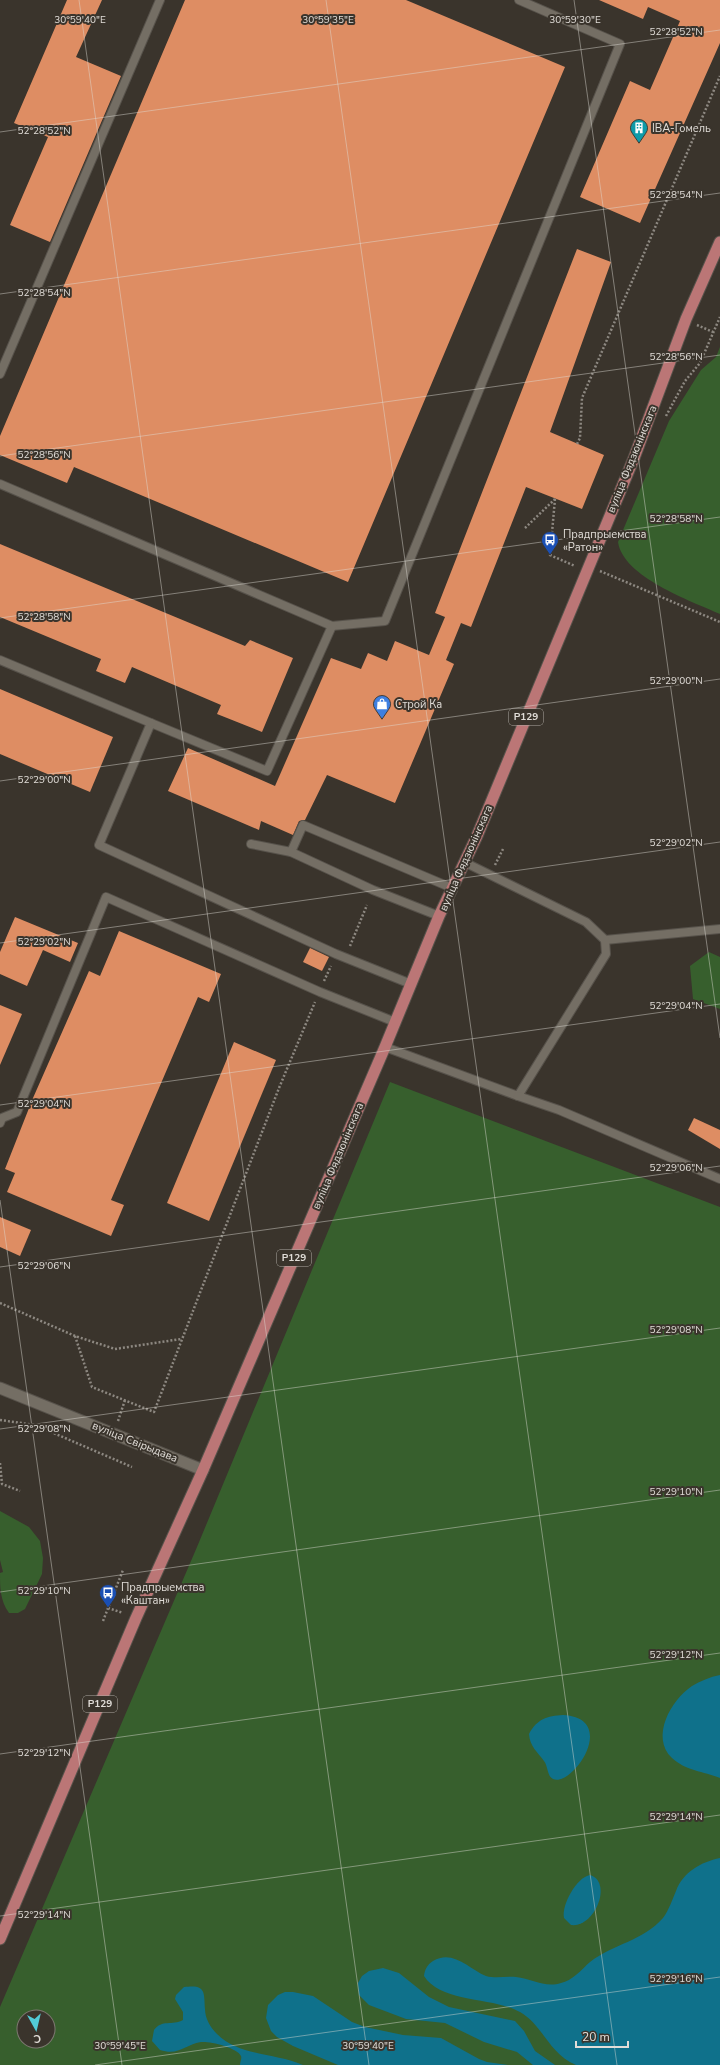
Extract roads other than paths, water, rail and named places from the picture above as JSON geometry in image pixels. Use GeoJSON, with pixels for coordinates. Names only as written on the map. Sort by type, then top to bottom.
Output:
{"type":"FeatureCollection","features":[{"type":"Feature","properties":{"kind":"main road","name":"вуліца Фядзюнінскага"},"geometry":{"type":"LineString","coordinates":[[203,1470],[385,1047],[439,916],[480,829],[634,458],[686,319],[720,242]]}},
{"type":"Feature","properties":{"kind":"main road","name":"вуліца Свірыдава"},"geometry":{"type":"LineString","coordinates":[[0,1388],[114,1432],[203,1470]]}},
{"type":"Feature","properties":{"kind":"main road","name":"Р129"},"geometry":{"type":"LineString","coordinates":[[0,1939],[136,1618],[203,1470]]}},
{"type":"Feature","properties":{"kind":"lane"},"geometry":{"type":"LineString","coordinates":[[0,374],[160,0]]}},
{"type":"Feature","properties":{"kind":"lane"},"geometry":{"type":"LineString","coordinates":[[0,484],[332,626],[385,622],[620,44],[519,0]]}},
{"type":"Feature","properties":{"kind":"lane"},"geometry":{"type":"LineString","coordinates":[[0,660],[267,771],[332,626]]}},
{"type":"Feature","properties":{"kind":"lane"},"geometry":{"type":"LineString","coordinates":[[151,723],[98,844],[336,954],[411,984]]}},
{"type":"Feature","properties":{"kind":"lane"},"geometry":{"type":"LineString","coordinates":[[291,852],[303,825],[452,888]]}},
{"type":"Feature","properties":{"kind":"lane"},"geometry":{"type":"LineString","coordinates":[[251,844],[291,852],[373,890],[439,916]]}},
{"type":"Feature","properties":{"kind":"lane"},"geometry":{"type":"LineString","coordinates":[[464,862],[586,922],[605,940],[606,954],[518,1096]]}},
{"type":"Feature","properties":{"kind":"lane"},"geometry":{"type":"LineString","coordinates":[[1,1119],[17,1112],[106,897],[320,992],[395,1022]]}},
{"type":"Feature","properties":{"kind":"lane"},"geometry":{"type":"LineString","coordinates":[[605,940],[720,929]]}},
{"type":"Feature","properties":{"kind":"lane"},"geometry":{"type":"LineString","coordinates":[[385,1047],[559,1110],[720,1179]]}},
{"type":"Feature","properties":{"kind":"water"},"geometry":{"type":"Polygon","coordinates":[[[720,1675],[720,1778],[683,1766],[672,1758],[666,1749],[663,1740],[663,1730],[671,1709],[684,1692],[695,1684],[720,1675]]]}},
{"type":"Feature","properties":{"kind":"water"},"geometry":{"type":"Polygon","coordinates":[[[563,1715],[580,1719],[588,1728],[590,1739],[586,1752],[580,1763],[571,1773],[561,1779],[553,1779],[550,1776],[544,1761],[532,1746],[529,1734],[535,1725],[543,1719],[563,1715]]]}},
{"type":"Feature","properties":{"kind":"water"},"geometry":{"type":"Polygon","coordinates":[[[720,1858],[720,2065],[576,2065],[559,2054],[535,2024],[520,2012],[509,2007],[443,1991],[432,1985],[424,1976],[427,1967],[433,1961],[447,1957],[461,1961],[480,1973],[490,1977],[516,1977],[538,1983],[549,1984],[565,1982],[573,1978],[590,1962],[599,1956],[655,1926],[665,1915],[683,1878],[700,1865],[720,1858]]]}},
{"type":"Feature","properties":{"kind":"water"},"geometry":{"type":"Polygon","coordinates":[[[590,1875],[597,1879],[600,1886],[598,1904],[594,1912],[587,1919],[580,1924],[571,1925],[564,1918],[567,1899],[575,1886],[585,1877],[590,1875]]]}},
{"type":"Feature","properties":{"kind":"water"},"geometry":{"type":"Polygon","coordinates":[[[383,1968],[399,1973],[429,1997],[449,2007],[515,2021],[524,2031],[535,2051],[555,2065],[533,2065],[517,2052],[484,2042],[445,2023],[406,2019],[369,2005],[359,1995],[358,1983],[362,1976],[369,1971],[383,1968]]]}},
{"type":"Feature","properties":{"kind":"water"},"geometry":{"type":"Polygon","coordinates":[[[191,1986],[202,1990],[204,1994],[205,2012],[208,2022],[214,2031],[226,2041],[246,2050],[303,2065],[240,2065],[241,2056],[234,2050],[222,2045],[205,2042],[195,2043],[172,2052],[160,2050],[152,2041],[154,2030],[160,2025],[175,2023],[183,2020],[183,2012],[175,1999],[176,1995],[184,1987],[191,1986]]]}},
{"type":"Feature","properties":{"kind":"water"},"geometry":{"type":"Polygon","coordinates":[[[285,1992],[313,1996],[352,2022],[365,2027],[403,2035],[441,2038],[479,2059],[487,2062],[508,2065],[338,2065],[293,2046],[277,2037],[271,2031],[266,2018],[268,2005],[278,1995],[285,1992]]]}},
{"type":"Feature","properties":{"kind":"place","name":"IBA-Гомель"},"geometry":{"type":"Point","coordinates":[639,143]}},
{"type":"Feature","properties":{"kind":"place","name":"Прадпрыемства «Ратон»"},"geometry":{"type":"Point","coordinates":[550,555]}},
{"type":"Feature","properties":{"kind":"place","name":"Строй Ка"},"geometry":{"type":"Point","coordinates":[382,719]}},
{"type":"Feature","properties":{"kind":"place","name":"Прадпрыемства «Каштан»"},"geometry":{"type":"Point","coordinates":[108,1608]}}]}
